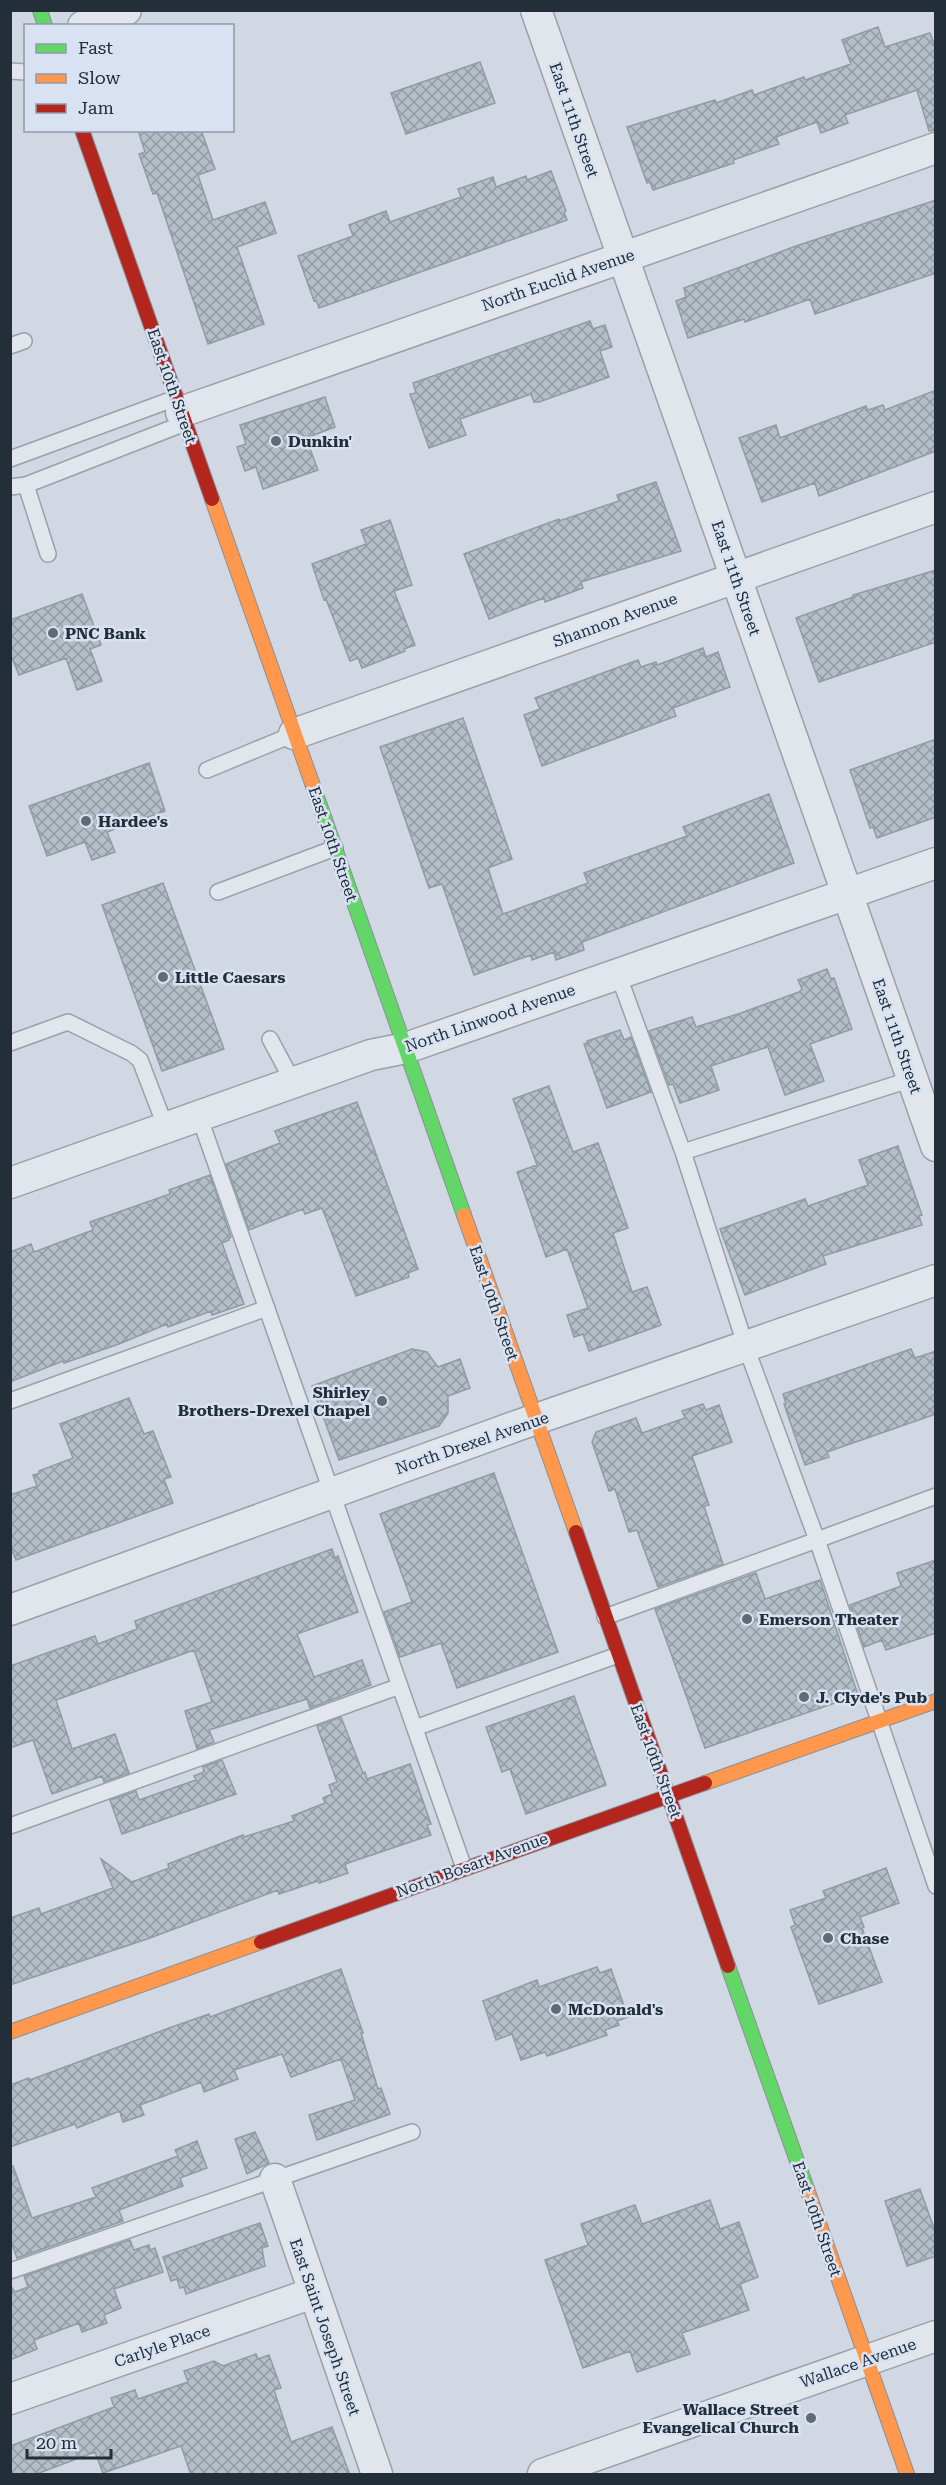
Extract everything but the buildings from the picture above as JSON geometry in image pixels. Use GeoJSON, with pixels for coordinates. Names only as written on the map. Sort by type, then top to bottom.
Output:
{"type":"FeatureCollection","features":[{"type":"Feature","properties":{"kind":"main road","name":"East 10th Street"},"geometry":{"type":"LineString","coordinates":[[83,132],[907,2475]]}},
{"type":"Feature","properties":{"kind":"main road","name":"North Bosart Avenue"},"geometry":{"type":"LineString","coordinates":[[10,2032],[936,1701]]}},
{"type":"Feature","properties":{"kind":"street"},"geometry":{"type":"LineString","coordinates":[[88,24],[126,10]]}},
{"type":"Feature","properties":{"kind":"street","name":"East 11th Street"},"geometry":{"type":"LineString","coordinates":[[536,10],[936,1146]]}},
{"type":"Feature","properties":{"kind":"street","name":"North Euclid Avenue"},"geometry":{"type":"LineString","coordinates":[[181,411],[936,148]]}},
{"type":"Feature","properties":{"kind":"street","name":"Shannon Avenue"},"geometry":{"type":"LineString","coordinates":[[294,734],[936,507]]}},
{"type":"Feature","properties":{"kind":"street","name":"North Linwood Avenue"},"geometry":{"type":"LineString","coordinates":[[10,1183],[371,1054],[406,1048],[936,863]]}},
{"type":"Feature","properties":{"kind":"street","name":"North Drexel Avenue"},"geometry":{"type":"LineString","coordinates":[[10,1610],[536,1420],[936,1280]]}},
{"type":"Feature","properties":{"kind":"street","name":"East Saint Joseph Street"},"geometry":{"type":"LineString","coordinates":[[275,2180],[377,2475]]}},
{"type":"Feature","properties":{"kind":"street","name":"Carlyle Place"},"geometry":{"type":"LineString","coordinates":[[10,2399],[313,2293]]}},
{"type":"Feature","properties":{"kind":"street","name":"Wallace Avenue"},"geometry":{"type":"LineString","coordinates":[[543,2475],[936,2336]]}},
{"type":"Feature","properties":{"kind":"lane"},"geometry":{"type":"LineString","coordinates":[[10,459],[181,411]]}},
{"type":"Feature","properties":{"kind":"lane"},"geometry":{"type":"LineString","coordinates":[[48,554],[18,486],[181,411]]}},
{"type":"Feature","properties":{"kind":"lane"},"geometry":{"type":"LineString","coordinates":[[207,770],[294,734]]}},
{"type":"Feature","properties":{"kind":"lane"},"geometry":{"type":"LineString","coordinates":[[218,891],[334,848]]}},
{"type":"Feature","properties":{"kind":"lane"},"geometry":{"type":"LineString","coordinates":[[618,974],[683,1152],[746,1347],[817,1540],[936,1886]]}},
{"type":"Feature","properties":{"kind":"lane"},"geometry":{"type":"LineString","coordinates":[[10,1042],[68,1022],[131,1053],[140,1060],[166,1128]]}},
{"type":"Feature","properties":{"kind":"lane"},"geometry":{"type":"LineString","coordinates":[[270,1040],[293,1082]]}},
{"type":"Feature","properties":{"kind":"lane"},"geometry":{"type":"LineString","coordinates":[[683,1152],[912,1079]]}},
{"type":"Feature","properties":{"kind":"lane"},"geometry":{"type":"LineString","coordinates":[[199,1116],[464,1868]]}},
{"type":"Feature","properties":{"kind":"lane"},"geometry":{"type":"LineString","coordinates":[[10,1401],[267,1308]]}},
{"type":"Feature","properties":{"kind":"lane"},"geometry":{"type":"LineString","coordinates":[[605,1617],[936,1496]]}},
{"type":"Feature","properties":{"kind":"lane"},"geometry":{"type":"LineString","coordinates":[[415,1728],[618,1655]]}},
{"type":"Feature","properties":{"kind":"lane"},"geometry":{"type":"LineString","coordinates":[[10,1826],[400,1686]]}},
{"type":"Feature","properties":{"kind":"lane"},"geometry":{"type":"LineString","coordinates":[[10,2271],[412,2132]]}},
{"type":"Feature","properties":{"kind":"traffic: fast"},"geometry":{"type":"LineString","coordinates":[[40,10],[44,24]]}},
{"type":"Feature","properties":{"kind":"traffic: fast"},"geometry":{"type":"LineString","coordinates":[[312,783],[464,1215]]}},
{"type":"Feature","properties":{"kind":"traffic: fast"},"geometry":{"type":"LineString","coordinates":[[728,1966],[807,2189]]}},
{"type":"Feature","properties":{"kind":"traffic: slow"},"geometry":{"type":"LineString","coordinates":[[212,499],[312,783]]}},
{"type":"Feature","properties":{"kind":"traffic: slow"},"geometry":{"type":"LineString","coordinates":[[464,1215],[576,1532]]}},
{"type":"Feature","properties":{"kind":"traffic: slow"},"geometry":{"type":"LineString","coordinates":[[705,1783],[936,1701]]}},
{"type":"Feature","properties":{"kind":"traffic: slow"},"geometry":{"type":"LineString","coordinates":[[10,2032],[261,1942]]}},
{"type":"Feature","properties":{"kind":"traffic: slow"},"geometry":{"type":"LineString","coordinates":[[807,2189],[907,2474]]}},
{"type":"Feature","properties":{"kind":"traffic: jam"},"geometry":{"type":"LineString","coordinates":[[83,132],[212,499]]}},
{"type":"Feature","properties":{"kind":"traffic: jam"},"geometry":{"type":"LineString","coordinates":[[576,1532],[728,1966]]}},
{"type":"Feature","properties":{"kind":"traffic: jam"},"geometry":{"type":"LineString","coordinates":[[261,1942],[705,1783]]}},
{"type":"Feature","properties":{"kind":"place","name":"Dunkin'"},"geometry":{"type":"Point","coordinates":[276,441]}},
{"type":"Feature","properties":{"kind":"place","name":"PNC Bank"},"geometry":{"type":"Point","coordinates":[53,633]}},
{"type":"Feature","properties":{"kind":"place","name":"Hardee's"},"geometry":{"type":"Point","coordinates":[86,821]}},
{"type":"Feature","properties":{"kind":"place","name":"Little Caesars"},"geometry":{"type":"Point","coordinates":[163,977]}},
{"type":"Feature","properties":{"kind":"place","name":"Shirley Brothers-Drexel Chapel"},"geometry":{"type":"Point","coordinates":[382,1401]}},
{"type":"Feature","properties":{"kind":"place","name":"Emerson Theater"},"geometry":{"type":"Point","coordinates":[747,1619]}},
{"type":"Feature","properties":{"kind":"place","name":"J. Clyde's Pub"},"geometry":{"type":"Point","coordinates":[804,1697]}},
{"type":"Feature","properties":{"kind":"place","name":"Chase"},"geometry":{"type":"Point","coordinates":[828,1938]}},
{"type":"Feature","properties":{"kind":"place","name":"McDonald's"},"geometry":{"type":"Point","coordinates":[556,2009]}},
{"type":"Feature","properties":{"kind":"place","name":"Wallace Street Evangelical Church"},"geometry":{"type":"Point","coordinates":[811,2418]}}]}
